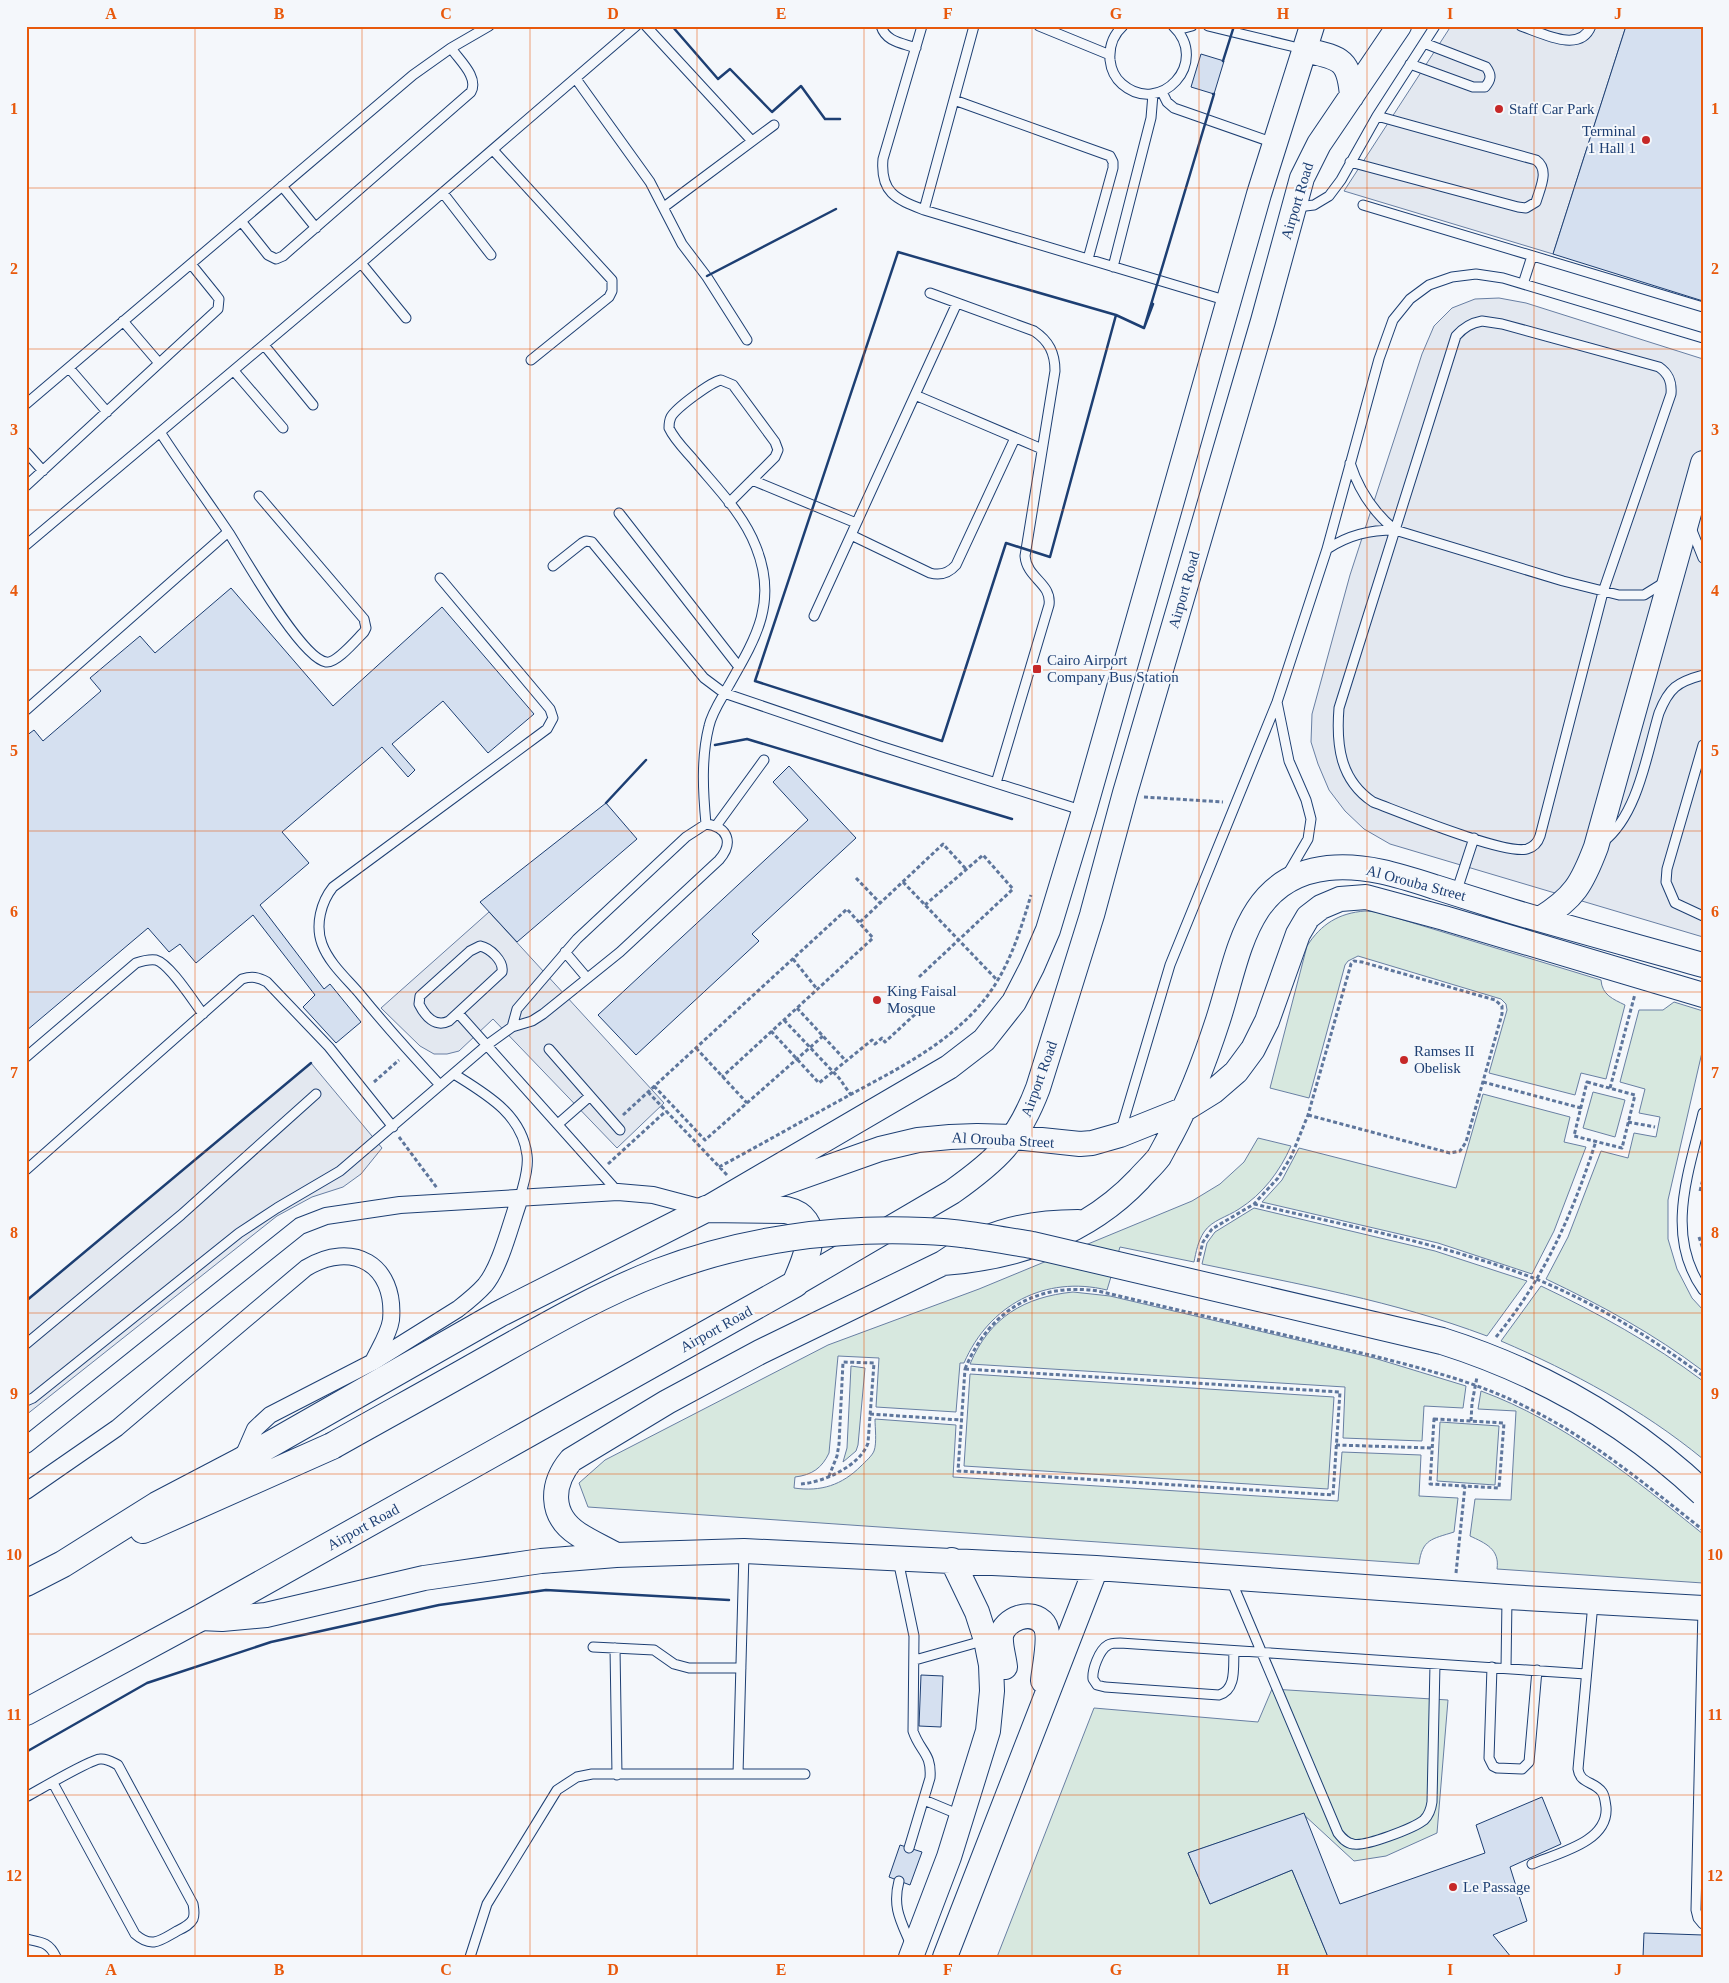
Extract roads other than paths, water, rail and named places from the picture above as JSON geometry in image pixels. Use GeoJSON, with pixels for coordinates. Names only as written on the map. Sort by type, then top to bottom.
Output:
{"type":"FeatureCollection","features":[{"type":"Feature","properties":{"kind":"main road"},"geometry":{"type":"LineString","coordinates":[[26,1584],[63,1564],[157,1505],[241,1461],[499,1314],[706,1209],[949,1067],[984,1040],[1014,1002],[1048,930],[1093,782],[1259,194],[1312,26]]}},
{"type":"Feature","properties":{"kind":"main road","name":"Airport Road"},"geometry":{"type":"LineString","coordinates":[[26,1712],[200,1618],[795,1284],[952,1192],[997,1156],[1014,1137],[1028,1116],[1038,1088],[1098,892],[1124,795],[1263,321],[1302,178],[1312,155],[1399,26]]}},
{"type":"Feature","properties":{"kind":"main road"},"geometry":{"type":"LineString","coordinates":[[1305,50],[1329,56],[1344,64],[1350,80],[1352,96]]}},
{"type":"Feature","properties":{"kind":"main road"},"geometry":{"type":"LineString","coordinates":[[1259,194],[1294,207]]}},
{"type":"Feature","properties":{"kind":"main road"},"geometry":{"type":"LineString","coordinates":[[1540,919],[1554,911],[1573,894],[1585,875],[1596,848],[1703,463]]}},
{"type":"Feature","properties":{"kind":"main road"},"geometry":{"type":"LineString","coordinates":[[1093,782],[1124,795]]}},
{"type":"Feature","properties":{"kind":"main road","name":"Al Orouba Street"},"geometry":{"type":"LineString","coordinates":[[1185,1109],[1207,1054],[1242,939],[1253,915],[1267,896],[1283,882],[1306,872],[1322,869],[1362,868],[1391,873],[1540,919],[1703,965]]}},
{"type":"Feature","properties":{"kind":"main road"},"geometry":{"type":"LineString","coordinates":[[1063,883],[1098,892]]}},
{"type":"Feature","properties":{"kind":"main road","name":"Al Orouba Street"},"geometry":{"type":"LineString","coordinates":[[706,1209],[814,1174],[880,1149],[918,1140],[950,1137],[1014,1137],[1080,1144],[1105,1140],[1120,1135],[1185,1109],[1214,1091],[1236,1072],[1253,1049],[1267,1021],[1298,934],[1308,917],[1321,907],[1340,899],[1366,897],[1444,918],[1703,995]]}},
{"type":"Feature","properties":{"kind":"main road"},"geometry":{"type":"LineString","coordinates":[[616,1555],[577,1534],[565,1523],[558,1511],[555,1498],[557,1484],[562,1471],[571,1460],[668,1402],[760,1352],[943,1263],[968,1261],[1018,1251],[1065,1234],[1118,1199],[1159,1157],[1185,1109]]}},
{"type":"Feature","properties":{"kind":"main road"},"geometry":{"type":"LineString","coordinates":[[706,1209],[786,1210],[796,1212],[802,1216],[809,1228],[809,1239],[806,1258],[795,1284]]}},
{"type":"Feature","properties":{"kind":"main road"},"geometry":{"type":"LineString","coordinates":[[63,1564],[332,1446],[609,1292],[659,1272],[711,1255],[763,1242],[817,1234],[862,1231],[925,1231],[979,1236],[1032,1245],[1442,1341],[1476,1352],[1541,1380],[1603,1414],[1661,1456],[1703,1493]]}},
{"type":"Feature","properties":{"kind":"main road"},"geometry":{"type":"LineString","coordinates":[[200,1618],[222,1620],[266,1615],[424,1578],[541,1561],[616,1555],[744,1552],[1096,1568],[1508,1597],[1703,1608]]}},
{"type":"Feature","properties":{"kind":"main road"},"geometry":{"type":"LineString","coordinates":[[952,1560],[977,1612],[986,1640],[992,1691],[988,1731]]}},
{"type":"Feature","properties":{"kind":"main road"},"geometry":{"type":"LineString","coordinates":[[945,1957],[1039,1710],[1096,1568]]}},
{"type":"Feature","properties":{"kind":"main road"},"geometry":{"type":"LineString","coordinates":[[912,1954],[948,1858],[988,1731],[1006,1690],[1001,1635],[1006,1626],[1019,1617],[1027,1616],[1037,1619],[1044,1624],[1047,1634],[1039,1710]]}},
{"type":"Feature","properties":{"kind":"street"},"geometry":{"type":"LineString","coordinates":[[26,1445],[300,1226],[326,1216],[400,1205],[618,1192],[653,1195],[706,1209]]}},
{"type":"Feature","properties":{"kind":"street"},"geometry":{"type":"LineString","coordinates":[[241,1461],[250,1438],[261,1422],[270,1415],[373,1362],[458,1309],[486,1284],[502,1251],[520,1198]]}},
{"type":"Feature","properties":{"kind":"street"},"geometry":{"type":"LineString","coordinates":[[26,1491],[118,1428],[306,1268],[320,1259],[339,1256],[360,1259],[378,1269],[387,1286],[391,1321],[373,1362]]}},
{"type":"Feature","properties":{"kind":"lane"},"geometry":{"type":"LineString","coordinates":[[26,404],[413,74],[451,48],[489,26]]}},
{"type":"Feature","properties":{"kind":"lane"},"geometry":{"type":"LineString","coordinates":[[26,545],[361,263],[636,26]]}},
{"type":"Feature","properties":{"kind":"lane"},"geometry":{"type":"LineString","coordinates":[[646,26],[752,141]]}},
{"type":"Feature","properties":{"kind":"lane"},"geometry":{"type":"LineString","coordinates":[[881,26],[883,33],[892,40],[916,48]]}},
{"type":"Feature","properties":{"kind":"lane"},"geometry":{"type":"LineString","coordinates":[[922,26],[883,159],[882,172],[885,184],[891,194],[924,210],[1229,302]]}},
{"type":"Feature","properties":{"kind":"lane"},"geometry":{"type":"LineString","coordinates":[[924,210],[974,26]]}},
{"type":"Feature","properties":{"kind":"lane"},"geometry":{"type":"LineString","coordinates":[[1039,26],[1110,55]]}},
{"type":"Feature","properties":{"kind":"lane"},"geometry":{"type":"LineString","coordinates":[[1123,26],[1114,38],[1110,55],[1114,73],[1119,81],[1134,91],[1157,93],[1177,81],[1186,65],[1186,47],[1175,28],[1192,26]]}},
{"type":"Feature","properties":{"kind":"lane"},"geometry":{"type":"LineString","coordinates":[[1208,26],[1305,50]]}},
{"type":"Feature","properties":{"kind":"lane"},"geometry":{"type":"LineString","coordinates":[[1294,207],[1314,205],[1329,196],[1377,116],[1435,26]]}},
{"type":"Feature","properties":{"kind":"lane"},"geometry":{"type":"LineString","coordinates":[[1521,26],[1571,41],[1581,39],[1589,32],[1591,26]]}},
{"type":"Feature","properties":{"kind":"lane"},"geometry":{"type":"LineString","coordinates":[[1410,64],[1473,87],[1484,87],[1489,83],[1491,78],[1490,72],[1486,67],[1424,43]]}},
{"type":"Feature","properties":{"kind":"lane"},"geometry":{"type":"LineString","coordinates":[[241,221],[268,256],[276,259],[284,256],[471,92],[473,80],[451,48]]}},
{"type":"Feature","properties":{"kind":"lane"},"geometry":{"type":"LineString","coordinates":[[576,79],[647,178],[682,244],[707,277],[747,340]]}},
{"type":"Feature","properties":{"kind":"lane"},"geometry":{"type":"LineString","coordinates":[[1157,93],[1174,108],[1276,143]]}},
{"type":"Feature","properties":{"kind":"lane"},"geometry":{"type":"LineString","coordinates":[[1114,267],[1157,93]]}},
{"type":"Feature","properties":{"kind":"lane"},"geometry":{"type":"LineString","coordinates":[[954,100],[1110,156],[1113,168],[1088,259]]}},
{"type":"Feature","properties":{"kind":"lane"},"geometry":{"type":"LineString","coordinates":[[1350,162],[1518,208],[1526,208],[1536,202],[1544,175],[1544,168],[1536,160],[1377,116]]}},
{"type":"Feature","properties":{"kind":"lane"},"geometry":{"type":"LineString","coordinates":[[664,207],[774,125]]}},
{"type":"Feature","properties":{"kind":"lane"},"geometry":{"type":"LineString","coordinates":[[493,150],[612,280],[613,285],[609,297],[531,360]]}},
{"type":"Feature","properties":{"kind":"lane"},"geometry":{"type":"LineString","coordinates":[[282,186],[316,228]]}},
{"type":"Feature","properties":{"kind":"lane"},"geometry":{"type":"LineString","coordinates":[[443,193],[491,256]]}},
{"type":"Feature","properties":{"kind":"lane"},"geometry":{"type":"LineString","coordinates":[[1363,205],[1703,307]]}},
{"type":"Feature","properties":{"kind":"lane"},"geometry":{"type":"LineString","coordinates":[[1523,284],[1532,256]]}},
{"type":"Feature","properties":{"kind":"lane"},"geometry":{"type":"LineString","coordinates":[[361,263],[406,318]]}},
{"type":"Feature","properties":{"kind":"lane"},"geometry":{"type":"LineString","coordinates":[[26,486],[215,312],[219,304],[216,295],[191,264]]}},
{"type":"Feature","properties":{"kind":"lane"},"geometry":{"type":"LineString","coordinates":[[1120,1135],[1170,965],[1277,702],[1327,549],[1385,340],[1393,320],[1410,300],[1429,285],[1452,277],[1476,274],[1503,278],[1703,338]]}},
{"type":"Feature","properties":{"kind":"lane"},"geometry":{"type":"LineString","coordinates":[[930,293],[1034,331],[1043,337],[1050,346],[1055,359],[1055,371],[1025,556],[1028,570],[1048,591],[1050,598],[996,783]]}},
{"type":"Feature","properties":{"kind":"lane"},"geometry":{"type":"LineString","coordinates":[[814,616],[957,303]]}},
{"type":"Feature","properties":{"kind":"lane"},"geometry":{"type":"LineString","coordinates":[[123,321],[159,363]]}},
{"type":"Feature","properties":{"kind":"lane"},"geometry":{"type":"LineString","coordinates":[[1482,321],[1502,324],[1659,368],[1665,371],[1670,380],[1671,394],[1602,592],[1538,841],[1527,849],[1518,849],[1474,838],[1373,802],[1362,795],[1353,783],[1343,763],[1338,745],[1339,708],[1456,336],[1462,329],[1472,323],[1482,321]]}},
{"type":"Feature","properties":{"kind":"lane"},"geometry":{"type":"LineString","coordinates":[[264,345],[312,404]]}},
{"type":"Feature","properties":{"kind":"lane"},"geometry":{"type":"LineString","coordinates":[[69,368],[107,412]]}},
{"type":"Feature","properties":{"kind":"lane"},"geometry":{"type":"LineString","coordinates":[[234,371],[283,428]]}},
{"type":"Feature","properties":{"kind":"lane"},"geometry":{"type":"LineString","coordinates":[[706,824],[703,786],[706,738],[709,724],[739,667],[763,613],[766,584],[756,546],[743,522],[669,428],[669,422],[675,412],[715,381],[721,380],[733,385],[777,446],[775,457],[730,504]]}},
{"type":"Feature","properties":{"kind":"lane"},"geometry":{"type":"LineString","coordinates":[[915,395],[1042,449]]}},
{"type":"Feature","properties":{"kind":"lane"},"geometry":{"type":"LineString","coordinates":[[160,432],[303,645],[320,660],[334,661],[364,632],[366,628],[364,620],[259,496]]}},
{"type":"Feature","properties":{"kind":"lane"},"geometry":{"type":"LineString","coordinates":[[851,535],[930,573],[941,574],[952,570],[1015,438]]}},
{"type":"Feature","properties":{"kind":"lane"},"geometry":{"type":"LineString","coordinates":[[26,452],[43,471]]}},
{"type":"Feature","properties":{"kind":"lane"},"geometry":{"type":"LineString","coordinates":[[1350,463],[1358,485],[1370,506],[1380,518],[1395,530]]}},
{"type":"Feature","properties":{"kind":"lane"},"geometry":{"type":"LineString","coordinates":[[752,480],[856,523]]}},
{"type":"Feature","properties":{"kind":"lane"},"geometry":{"type":"LineString","coordinates":[[619,513],[739,667]]}},
{"type":"Feature","properties":{"kind":"lane"},"geometry":{"type":"LineString","coordinates":[[1687,518],[1703,558]]}},
{"type":"Feature","properties":{"kind":"lane"},"geometry":{"type":"LineString","coordinates":[[1327,549],[1351,536],[1364,532],[1395,530],[1602,592],[1628,596],[1644,594],[1670,578]]}},
{"type":"Feature","properties":{"kind":"lane"},"geometry":{"type":"LineString","coordinates":[[26,710],[228,532]]}},
{"type":"Feature","properties":{"kind":"lane"},"geometry":{"type":"LineString","coordinates":[[553,566],[582,543],[586,541],[592,542],[704,678],[724,693],[1084,811]]}},
{"type":"Feature","properties":{"kind":"lane"},"geometry":{"type":"LineString","coordinates":[[440,578],[550,709],[553,718],[547,729],[333,887],[326,896],[321,910],[320,926],[322,943],[330,960],[440,1086]]}},
{"type":"Feature","properties":{"kind":"lane"},"geometry":{"type":"LineString","coordinates":[[1596,848],[1619,826],[1629,810],[1665,698],[1674,686],[1703,675]]}},
{"type":"Feature","properties":{"kind":"lane"},"geometry":{"type":"LineString","coordinates":[[1277,702],[1289,761],[1310,809],[1311,819],[1308,839],[1283,882]]}},
{"type":"Feature","properties":{"kind":"lane"},"geometry":{"type":"LineString","coordinates":[[1703,745],[1667,869],[1666,882],[1675,903],[1703,916]]}},
{"type":"Feature","properties":{"kind":"lane"},"geometry":{"type":"LineString","coordinates":[[716,826],[764,760]]}},
{"type":"Feature","properties":{"kind":"lane"},"geometry":{"type":"LineString","coordinates":[[26,1402],[239,1233],[340,1171],[487,1045],[512,1027],[532,1021],[620,952],[726,852],[728,842],[724,832],[716,826],[706,824],[686,836],[591,924],[565,952],[517,1009],[512,1027]]}},
{"type":"Feature","properties":{"kind":"lane"},"geometry":{"type":"LineString","coordinates":[[1456,894],[1474,838]]}},
{"type":"Feature","properties":{"kind":"lane"},"geometry":{"type":"LineString","coordinates":[[474,947],[485,947],[500,962],[503,968],[502,972],[458,1013],[444,1024],[436,1023],[421,1008],[419,1000],[423,992],[474,947]]}},
{"type":"Feature","properties":{"kind":"lane"},"geometry":{"type":"LineString","coordinates":[[565,952],[587,978]]}},
{"type":"Feature","properties":{"kind":"lane"},"geometry":{"type":"LineString","coordinates":[[26,1057],[136,963],[146,960],[157,960],[167,967],[203,1014]]}},
{"type":"Feature","properties":{"kind":"lane"},"geometry":{"type":"LineString","coordinates":[[26,1170],[242,979],[249,977],[261,978],[267,982],[329,1047],[393,1127]]}},
{"type":"Feature","properties":{"kind":"lane"},"geometry":{"type":"LineString","coordinates":[[458,1013],[618,1192]]}},
{"type":"Feature","properties":{"kind":"lane"},"geometry":{"type":"LineString","coordinates":[[549,1049],[617,1127]]}},
{"type":"Feature","properties":{"kind":"lane"},"geometry":{"type":"LineString","coordinates":[[454,1074],[492,1098],[514,1120],[522,1137],[527,1156],[526,1175],[520,1198]]}},
{"type":"Feature","properties":{"kind":"lane"},"geometry":{"type":"LineString","coordinates":[[26,1344],[180,1215],[316,1094]]}},
{"type":"Feature","properties":{"kind":"lane"},"geometry":{"type":"LineString","coordinates":[[558,1124],[590,1096]]}},
{"type":"Feature","properties":{"kind":"lane"},"geometry":{"type":"LineString","coordinates":[[1703,1112],[1684,1191],[1681,1222],[1685,1254],[1703,1290]]}},
{"type":"Feature","properties":{"kind":"lane"},"geometry":{"type":"LineString","coordinates":[[738,1774],[744,1552]]}},
{"type":"Feature","properties":{"kind":"lane"},"geometry":{"type":"LineString","coordinates":[[897,1558],[912,1620],[915,1660],[914,1731],[916,1738],[928,1757],[931,1769],[910,1848]]}},
{"type":"Feature","properties":{"kind":"lane"},"geometry":{"type":"LineString","coordinates":[[1230,1578],[1338,1833],[1344,1840],[1352,1844],[1360,1845],[1416,1825],[1428,1816],[1431,1809],[1435,1664]]}},
{"type":"Feature","properties":{"kind":"lane"},"geometry":{"type":"LineString","coordinates":[[1506,1668],[1508,1597]]}},
{"type":"Feature","properties":{"kind":"lane"},"geometry":{"type":"LineString","coordinates":[[1532,1864],[1590,1840],[1599,1831],[1605,1819],[1606,1812],[1603,1793],[1595,1786],[1584,1781],[1578,1773],[1593,1602]]}},
{"type":"Feature","properties":{"kind":"lane"},"geometry":{"type":"LineString","coordinates":[[1703,1608],[1700,1888],[1696,1910],[1698,1918],[1703,1924]]}},
{"type":"Feature","properties":{"kind":"lane"},"geometry":{"type":"LineString","coordinates":[[915,1660],[986,1640]]}},
{"type":"Feature","properties":{"kind":"lane"},"geometry":{"type":"LineString","coordinates":[[1234,1651],[1232,1682],[1227,1691],[1219,1695],[1105,1687],[1097,1685],[1093,1679],[1094,1670],[1102,1652],[1108,1645],[1114,1643],[1586,1674]]}},
{"type":"Feature","properties":{"kind":"lane"},"geometry":{"type":"LineString","coordinates":[[593,1647],[654,1650],[681,1667],[741,1668]]}},
{"type":"Feature","properties":{"kind":"lane"},"geometry":{"type":"LineString","coordinates":[[616,1648],[617,1775]]}},
{"type":"Feature","properties":{"kind":"lane"},"geometry":{"type":"LineString","coordinates":[[1492,1668],[1489,1758],[1493,1766],[1497,1768],[1522,1768],[1529,1762],[1536,1670]]}},
{"type":"Feature","properties":{"kind":"lane"},"geometry":{"type":"LineString","coordinates":[[26,1797],[53,1782],[98,1759],[109,1760],[118,1765],[193,1904],[195,1913],[192,1921],[160,1942],[142,1940],[135,1934],[53,1782]]}},
{"type":"Feature","properties":{"kind":"lane"},"geometry":{"type":"LineString","coordinates":[[470,1957],[487,1904],[557,1790],[570,1780],[584,1775],[805,1774]]}},
{"type":"Feature","properties":{"kind":"lane"},"geometry":{"type":"LineString","coordinates":[[924,1800],[961,1816]]}},
{"type":"Feature","properties":{"kind":"lane"},"geometry":{"type":"LineString","coordinates":[[900,1881],[896,1894],[896,1906],[912,1954]]}},
{"type":"Feature","properties":{"kind":"lane"},"geometry":{"type":"LineString","coordinates":[[26,1940],[45,1943],[52,1948],[56,1957]]}},
{"type":"Feature","properties":{"kind":"place","name":"Staff Car Park"},"geometry":{"type":"Point","coordinates":[1499,109]}},
{"type":"Feature","properties":{"kind":"place","name":"Terminal 1 Hall 1"},"geometry":{"type":"Point","coordinates":[1646,140]}},
{"type":"Feature","properties":{"kind":"place","name":"Cairo Airport Company Bus Station"},"geometry":{"type":"Point","coordinates":[1037,669]}},
{"type":"Feature","properties":{"kind":"place","name":"King Faisal Mosque"},"geometry":{"type":"Point","coordinates":[877,1000]}},
{"type":"Feature","properties":{"kind":"place","name":"Ramses II Obelisk"},"geometry":{"type":"Point","coordinates":[1404,1060]}},
{"type":"Feature","properties":{"kind":"place","name":"Le Passage"},"geometry":{"type":"Point","coordinates":[1453,1887]}}]}
